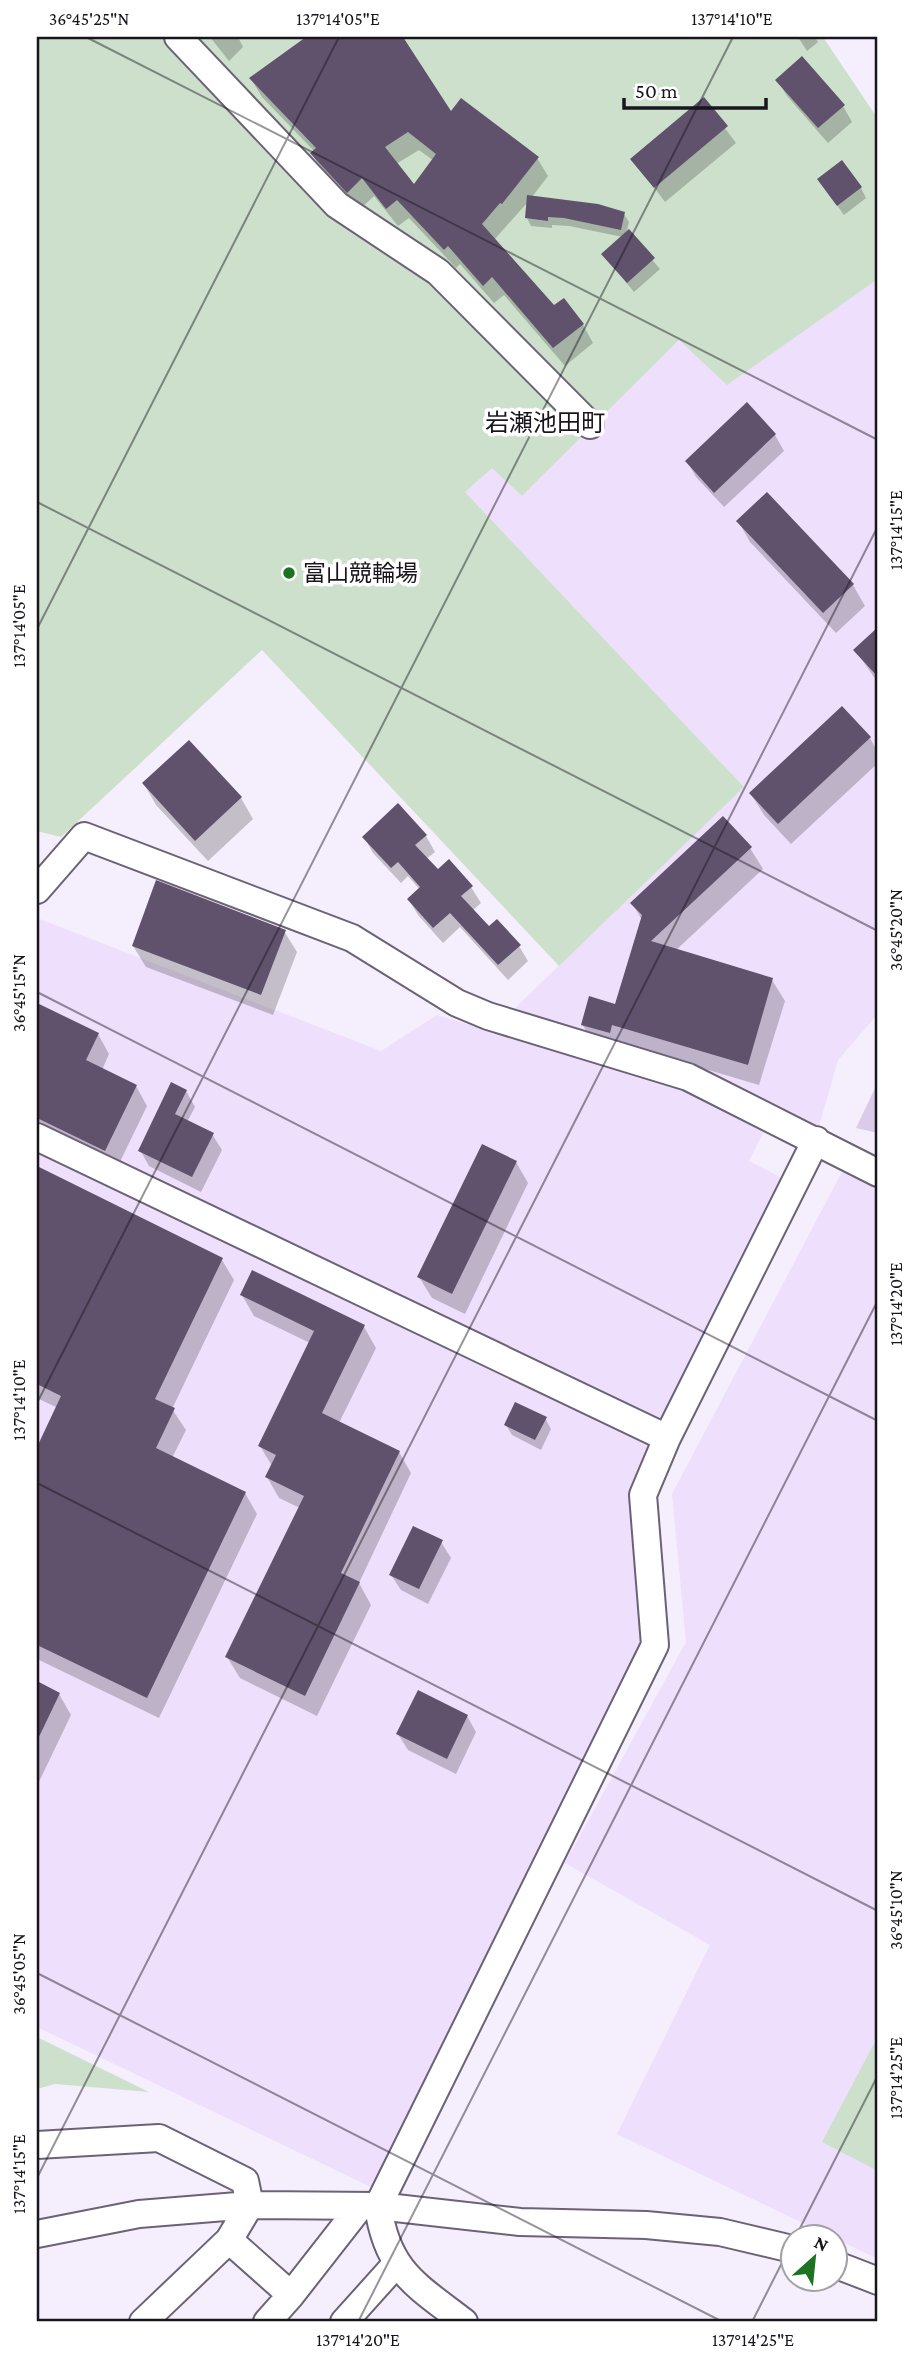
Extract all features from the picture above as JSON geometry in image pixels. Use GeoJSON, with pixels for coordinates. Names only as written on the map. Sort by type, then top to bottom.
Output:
{"type":"FeatureCollection","features":[{"type":"Feature","properties":{"kind":"street"},"geometry":{"type":"LineString","coordinates":[[178,37],[337,205],[438,272],[590,425]]}},
{"type":"Feature","properties":{"kind":"street"},"geometry":{"type":"LineString","coordinates":[[37,890],[84,836],[352,938],[467,1007],[507,1024],[688,1077],[878,1173]]}},
{"type":"Feature","properties":{"kind":"street"},"geometry":{"type":"LineString","coordinates":[[37,1136],[667,1438]]}},
{"type":"Feature","properties":{"kind":"street"},"geometry":{"type":"LineString","coordinates":[[267,2322],[369,2207],[655,1645],[643,1495],[667,1438],[816,1140]]}},
{"type":"Feature","properties":{"kind":"street"},"geometry":{"type":"LineString","coordinates":[[37,2145],[159,2138],[245,2181],[250,2205],[229,2241],[143,2322]]}},
{"type":"Feature","properties":{"kind":"street"},"geometry":{"type":"LineString","coordinates":[[37,2234],[139,2214],[250,2205],[369,2207],[520,2222],[646,2225],[720,2232],[778,2246]]}},
{"type":"Feature","properties":{"kind":"street"},"geometry":{"type":"LineString","coordinates":[[369,2207],[382,2238],[401,2270],[464,2322]]}},
{"type":"Feature","properties":{"kind":"street"},"geometry":{"type":"LineString","coordinates":[[229,2241],[291,2295]]}},
{"type":"Feature","properties":{"kind":"street"},"geometry":{"type":"LineString","coordinates":[[848,2268],[878,2281]]}},
{"type":"Feature","properties":{"kind":"street"},"geometry":{"type":"LineString","coordinates":[[344,2322],[401,2270]]}},
{"type":"Feature","properties":{"kind":"street"},"geometry":{"type":"LineString","coordinates":[[366,2322],[401,2270]]}},
{"type":"Feature","properties":{"kind":"shaded area"},"geometry":{"type":"Polygon","coordinates":[[[878,279],[878,1014],[838,1060],[819,1126],[701,1067],[514,1009],[744,787],[465,492],[492,467],[522,496],[679,340],[727,384],[878,279]]]}},
{"type":"Feature","properties":{"kind":"shaded area"},"geometry":{"type":"Polygon","coordinates":[[[37,918],[381,1051],[437,1015],[690,1093],[764,1131],[749,1161],[784,1179],[633,1491],[642,1645],[371,2187],[37,2027],[37,918]]]}},
{"type":"Feature","properties":{"kind":"shaded area"},"geometry":{"type":"Polygon","coordinates":[[[878,1082],[878,1133],[856,1128],[878,1082]]]}},
{"type":"Feature","properties":{"kind":"shaded area"},"geometry":{"type":"Polygon","coordinates":[[[842,1172],[878,1190],[878,2259],[848,2245],[848,2222],[801,2222],[617,2134],[710,1945],[565,1863],[686,1642],[672,1494],[842,1172]]]}},
{"type":"Feature","properties":{"kind":"green space","name":"富山競輪場"},"geometry":{"type":"Polygon","coordinates":[[[37,37],[823,37],[878,119],[878,279],[727,385],[679,340],[522,496],[492,468],[465,492],[744,787],[559,966],[262,650],[61,837],[37,831],[37,37]]]}},
{"type":"Feature","properties":{"kind":"green space"},"geometry":{"type":"Polygon","coordinates":[[[878,2036],[878,2171],[822,2142],[878,2036]]]}},
{"type":"Feature","properties":{"kind":"green space"},"geometry":{"type":"Polygon","coordinates":[[[37,2037],[149,2092],[55,2084],[37,2089],[37,2037]]]}},
{"type":"Feature","properties":{"kind":"building"},"geometry":{"type":"Polygon","coordinates":[[[306,37],[403,37],[451,111],[461,98],[539,157],[502,204],[500,203],[482,224],[554,305],[564,298],[584,324],[553,348],[492,277],[483,286],[448,246],[444,250],[397,200],[386,209],[362,178],[347,193],[310,153],[316,148],[249,78],[306,37]],[[408,132],[385,147],[414,184],[436,154],[408,132]]]}},
{"type":"Feature","properties":{"kind":"building"},"geometry":{"type":"Polygon","coordinates":[[[802,56],[845,105],[818,128],[775,80],[802,56]]]}},
{"type":"Feature","properties":{"kind":"building"},"geometry":{"type":"Polygon","coordinates":[[[704,97],[728,126],[654,188],[630,159],[704,97]]]}},
{"type":"Feature","properties":{"kind":"building"},"geometry":{"type":"Polygon","coordinates":[[[842,160],[862,187],[837,206],[817,179],[842,160]]]}},
{"type":"Feature","properties":{"kind":"building"},"geometry":{"type":"Polygon","coordinates":[[[527,195],[598,204],[625,212],[621,230],[564,218],[548,217],[548,221],[525,218],[527,195]]]}},
{"type":"Feature","properties":{"kind":"building"},"geometry":{"type":"Polygon","coordinates":[[[629,229],[655,258],[627,283],[601,254],[629,229]]]}},
{"type":"Feature","properties":{"kind":"building"},"geometry":{"type":"Polygon","coordinates":[[[747,402],[776,434],[714,493],[685,461],[747,402]]]}},
{"type":"Feature","properties":{"kind":"building"},"geometry":{"type":"Polygon","coordinates":[[[767,492],[854,584],[823,613],[736,521],[767,492]]]}},
{"type":"Feature","properties":{"kind":"building"},"geometry":{"type":"Polygon","coordinates":[[[878,627],[878,677],[853,650],[878,627]]]}},
{"type":"Feature","properties":{"kind":"building"},"geometry":{"type":"Polygon","coordinates":[[[842,706],[871,737],[778,824],[749,793],[842,706]]]}},
{"type":"Feature","properties":{"kind":"building"},"geometry":{"type":"Polygon","coordinates":[[[189,740],[242,797],[195,841],[142,783],[189,740]]]}},
{"type":"Feature","properties":{"kind":"building"},"geometry":{"type":"Polygon","coordinates":[[[398,803],[427,835],[415,845],[438,869],[449,859],[473,886],[461,896],[489,926],[497,919],[521,945],[498,965],[450,913],[433,928],[407,899],[420,887],[398,862],[391,868],[362,837],[398,803]]]}},
{"type":"Feature","properties":{"kind":"building"},"geometry":{"type":"Polygon","coordinates":[[[723,816],[752,847],[651,941],[773,978],[748,1065],[612,1025],[610,1033],[581,1025],[589,996],[615,1004],[642,915],[630,903],[723,816]]]}},
{"type":"Feature","properties":{"kind":"building"},"geometry":{"type":"Polygon","coordinates":[[[156,880],[286,930],[261,995],[132,946],[156,880]]]}},
{"type":"Feature","properties":{"kind":"building"},"geometry":{"type":"Polygon","coordinates":[[[37,1003],[99,1033],[86,1060],[137,1085],[105,1151],[37,1118],[37,1003]]]}},
{"type":"Feature","properties":{"kind":"building"},"geometry":{"type":"Polygon","coordinates":[[[171,1082],[187,1090],[175,1114],[214,1133],[192,1177],[138,1151],[171,1082]]]}},
{"type":"Feature","properties":{"kind":"building"},"geometry":{"type":"Polygon","coordinates":[[[482,1144],[517,1161],[452,1294],[417,1277],[482,1144]]]}},
{"type":"Feature","properties":{"kind":"building"},"geometry":{"type":"Polygon","coordinates":[[[37,1166],[223,1258],[155,1399],[175,1408],[156,1448],[246,1492],[147,1698],[37,1645],[37,1447],[61,1396],[37,1384],[37,1166]]]}},
{"type":"Feature","properties":{"kind":"building"},"geometry":{"type":"Polygon","coordinates":[[[252,1270],[365,1325],[322,1413],[400,1451],[341,1573],[360,1582],[305,1696],[225,1657],[304,1496],[265,1477],[276,1455],[258,1446],[314,1331],[240,1295],[252,1270]]]}},
{"type":"Feature","properties":{"kind":"building"},"geometry":{"type":"Polygon","coordinates":[[[515,1402],[547,1417],[535,1440],[504,1425],[515,1402]]]}},
{"type":"Feature","properties":{"kind":"building"},"geometry":{"type":"Polygon","coordinates":[[[413,1526],[443,1540],[419,1589],[389,1575],[413,1526]]]}},
{"type":"Feature","properties":{"kind":"building"},"geometry":{"type":"Polygon","coordinates":[[[37,1681],[60,1693],[37,1741],[37,1681]]]}},
{"type":"Feature","properties":{"kind":"building"},"geometry":{"type":"Polygon","coordinates":[[[418,1690],[468,1715],[447,1759],[396,1734],[418,1690]]]}},
{"type":"Feature","properties":{"kind":"place","name":"富山競輪場"},"geometry":{"type":"Point","coordinates":[289,573]}},
{"type":"Feature","properties":{"kind":"district","name":"岩瀬池田町"},"geometry":{"type":"Point","coordinates":[545,422]}}]}
